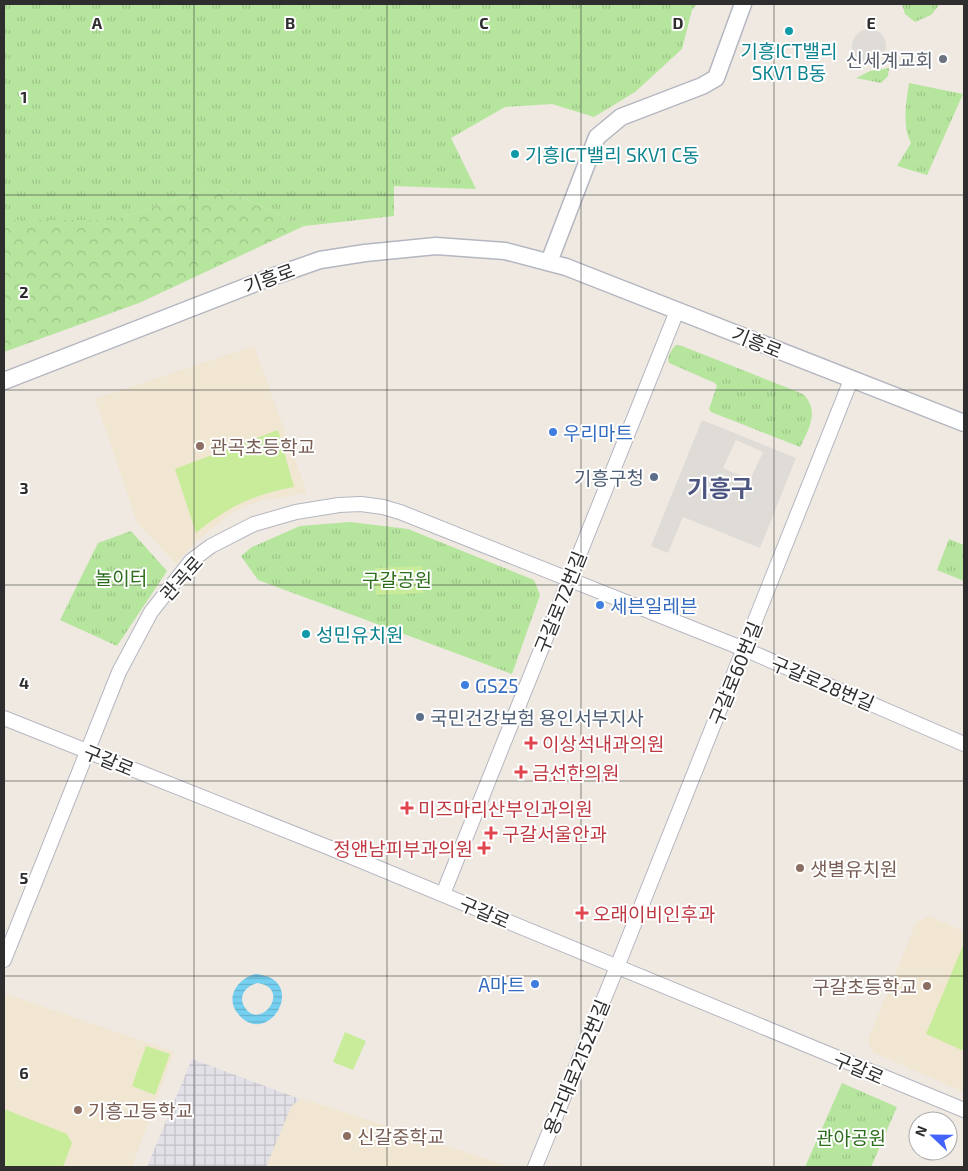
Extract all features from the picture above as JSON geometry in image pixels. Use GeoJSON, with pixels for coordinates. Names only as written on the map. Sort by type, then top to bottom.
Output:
{"type":"FeatureCollection","features":[{"type":"Feature","properties":{"kind":"main road"},"geometry":{"type":"LineString","coordinates":[[548,262],[597,137],[621,117],[702,86],[716,78],[743,4]]}},
{"type":"Feature","properties":{"kind":"main road","name":"기흥로"},"geometry":{"type":"LineString","coordinates":[[4,381],[266,279],[320,260],[365,253],[436,246],[504,251],[579,272],[964,423]]}},
{"type":"Feature","properties":{"kind":"street","name":"구갈로72번길"},"geometry":{"type":"LineString","coordinates":[[443,894],[677,310]]}},
{"type":"Feature","properties":{"kind":"street","name":"구갈로60번길"},"geometry":{"type":"LineString","coordinates":[[617,967],[851,380]]}},
{"type":"Feature","properties":{"kind":"street","name":"관곡로"},"geometry":{"type":"LineString","coordinates":[[4,960],[119,672],[151,612],[191,561],[211,546],[254,524],[296,512],[339,505],[361,504],[400,512],[569,580]]}},
{"type":"Feature","properties":{"kind":"street","name":"구갈로28번길"},"geometry":{"type":"LineString","coordinates":[[569,580],[744,649],[964,744]]}},
{"type":"Feature","properties":{"kind":"street","name":"구갈로"},"geometry":{"type":"LineString","coordinates":[[4,718],[443,894],[964,1110]]}},
{"type":"Feature","properties":{"kind":"street","name":"용구대로2152번길"},"geometry":{"type":"LineString","coordinates":[[535,1167],[617,967]]}},
{"type":"Feature","properties":{"kind":"shaded area"},"geometry":{"type":"Polygon","coordinates":[[[869,29],[876,30],[881,34],[885,39],[885,53],[881,58],[876,62],[869,63],[862,62],[857,58],[853,53],[852,46],[853,39],[857,34],[862,30],[869,29]]]}},
{"type":"Feature","properties":{"kind":"shaded area","name":"관곡초등학교"},"geometry":{"type":"Polygon","coordinates":[[[254,346],[307,493],[259,501],[233,512],[195,542],[176,564],[137,522],[95,399],[254,346]]]}},
{"type":"Feature","properties":{"kind":"shaded area"},"geometry":{"type":"Polygon","coordinates":[[[702,420],[796,458],[760,548],[683,517],[668,553],[651,546],[702,420]],[[736,440],[723,468],[750,480],[763,452],[736,440]]]}},
{"type":"Feature","properties":{"kind":"shaded area","name":"구갈초등학교"},"geometry":{"type":"Polygon","coordinates":[[[928,916],[964,931],[964,1092],[872,1052],[868,1040],[916,923],[928,916]]]}},
{"type":"Feature","properties":{"kind":"shaded area","name":"기흥고등학교"},"geometry":{"type":"Polygon","coordinates":[[[4,993],[174,1052],[132,1167],[4,1167],[4,993]]]}},
{"type":"Feature","properties":{"kind":"shaded area"},"geometry":{"type":"Polygon","coordinates":[[[192,1059],[300,1099],[291,1107],[269,1167],[147,1167],[192,1059]]]}},
{"type":"Feature","properties":{"kind":"shaded area","name":"신갈중학교"},"geometry":{"type":"Polygon","coordinates":[[[300,1099],[511,1167],[266,1167],[291,1107],[300,1099]]]}},
{"type":"Feature","properties":{"kind":"green space"},"geometry":{"type":"Polygon","coordinates":[[[4,4],[697,4],[692,10],[682,49],[635,92],[594,117],[552,104],[505,107],[451,138],[476,189],[394,186],[394,216],[304,226],[216,185],[115,220],[4,220],[4,4]]]}},
{"type":"Feature","properties":{"kind":"green space"},"geometry":{"type":"Polygon","coordinates":[[[902,4],[940,4],[931,15],[915,22],[905,14],[902,4]]]}},
{"type":"Feature","properties":{"kind":"green space"},"geometry":{"type":"Polygon","coordinates":[[[889,68],[888,76],[881,83],[856,78],[870,71],[889,68]]]}},
{"type":"Feature","properties":{"kind":"green space"},"geometry":{"type":"Polygon","coordinates":[[[909,83],[963,94],[927,175],[897,166],[911,143],[906,129],[909,83]]]}},
{"type":"Feature","properties":{"kind":"green space"},"geometry":{"type":"Polygon","coordinates":[[[216,185],[304,226],[139,303],[4,352],[4,220],[115,220],[216,185]]]}},
{"type":"Feature","properties":{"kind":"green space"},"geometry":{"type":"Polygon","coordinates":[[[676,345],[803,394],[811,406],[812,413],[809,427],[800,447],[711,412],[709,409],[717,386],[715,383],[669,363],[670,354],[676,345]]]}},
{"type":"Feature","properties":{"kind":"green space"},"geometry":{"type":"Polygon","coordinates":[[[278,430],[294,487],[253,498],[242,503],[219,516],[196,533],[175,469],[278,430]]]}},
{"type":"Feature","properties":{"kind":"green space","name":"구갈공원"},"geometry":{"type":"Polygon","coordinates":[[[350,522],[408,529],[534,580],[540,595],[512,674],[258,580],[241,556],[252,547],[300,526],[350,522]]]}},
{"type":"Feature","properties":{"kind":"green space","name":"놀이터"},"geometry":{"type":"Polygon","coordinates":[[[131,531],[167,571],[117,646],[60,620],[98,543],[131,531]]]}},
{"type":"Feature","properties":{"kind":"green space"},"geometry":{"type":"Polygon","coordinates":[[[949,539],[964,545],[964,581],[937,570],[949,539]]]}},
{"type":"Feature","properties":{"kind":"green space"},"geometry":{"type":"Polygon","coordinates":[[[422,566],[423,593],[376,595],[375,568],[422,566]]]}},
{"type":"Feature","properties":{"kind":"green space"},"geometry":{"type":"Polygon","coordinates":[[[964,943],[964,1051],[926,1034],[964,943]]]}},
{"type":"Feature","properties":{"kind":"green space"},"geometry":{"type":"Polygon","coordinates":[[[345,1032],[366,1041],[353,1070],[333,1062],[345,1032]]]}},
{"type":"Feature","properties":{"kind":"green space"},"geometry":{"type":"Polygon","coordinates":[[[146,1046],[170,1054],[155,1095],[132,1086],[146,1046]]]}},
{"type":"Feature","properties":{"kind":"green space","name":"관아공원"},"geometry":{"type":"Polygon","coordinates":[[[842,1083],[897,1107],[871,1167],[805,1167],[842,1083]]]}},
{"type":"Feature","properties":{"kind":"green space"},"geometry":{"type":"Polygon","coordinates":[[[4,1109],[67,1134],[72,1143],[63,1167],[4,1167],[4,1109]]]}},
{"type":"Feature","properties":{"kind":"water"},"geometry":{"type":"Polygon","coordinates":[[[255,974],[271,978],[280,987],[282,998],[279,1009],[272,1018],[262,1024],[251,1023],[239,1015],[233,1003],[233,996],[238,985],[255,974]],[[258,983],[247,988],[243,994],[242,1002],[250,1013],[257,1015],[270,1007],[273,993],[268,987],[258,983]]]}},
{"type":"Feature","properties":{"kind":"place","name":"기흥ICT밸리 SKV1 B동"},"geometry":{"type":"Point","coordinates":[789,31]}},
{"type":"Feature","properties":{"kind":"place","name":"신세계교회"},"geometry":{"type":"Point","coordinates":[943,59]}},
{"type":"Feature","properties":{"kind":"place","name":"기흥ICT밸리 SKV1 C동"},"geometry":{"type":"Point","coordinates":[515,154]}},
{"type":"Feature","properties":{"kind":"place","name":"우리마트"},"geometry":{"type":"Point","coordinates":[553,432]}},
{"type":"Feature","properties":{"kind":"place","name":"관곡초등학교"},"geometry":{"type":"Point","coordinates":[200,446]}},
{"type":"Feature","properties":{"kind":"place","name":"기흥구청"},"geometry":{"type":"Point","coordinates":[654,477]}},
{"type":"Feature","properties":{"kind":"place","name":"세븐일레븐"},"geometry":{"type":"Point","coordinates":[600,605]}},
{"type":"Feature","properties":{"kind":"place","name":"성민유치원"},"geometry":{"type":"Point","coordinates":[306,634]}},
{"type":"Feature","properties":{"kind":"place","name":"GS25"},"geometry":{"type":"Point","coordinates":[465,685]}},
{"type":"Feature","properties":{"kind":"place","name":"국민건강보험 용인서부지사"},"geometry":{"type":"Point","coordinates":[420,717]}},
{"type":"Feature","properties":{"kind":"place","name":"이상석내과의원"},"geometry":{"type":"Point","coordinates":[531,743]}},
{"type":"Feature","properties":{"kind":"place","name":"금선한의원"},"geometry":{"type":"Point","coordinates":[521,772]}},
{"type":"Feature","properties":{"kind":"place","name":"미즈마리산부인과의원"},"geometry":{"type":"Point","coordinates":[407,808]}},
{"type":"Feature","properties":{"kind":"place","name":"구갈서울안과"},"geometry":{"type":"Point","coordinates":[491,833]}},
{"type":"Feature","properties":{"kind":"place","name":"정앤남피부과의원"},"geometry":{"type":"Point","coordinates":[484,848]}},
{"type":"Feature","properties":{"kind":"place","name":"샛별유치원"},"geometry":{"type":"Point","coordinates":[800,868]}},
{"type":"Feature","properties":{"kind":"place","name":"오래이비인후과"},"geometry":{"type":"Point","coordinates":[582,913]}},
{"type":"Feature","properties":{"kind":"place","name":"A마트"},"geometry":{"type":"Point","coordinates":[535,984]}},
{"type":"Feature","properties":{"kind":"place","name":"구갈초등학교"},"geometry":{"type":"Point","coordinates":[927,986]}},
{"type":"Feature","properties":{"kind":"place","name":"기흥고등학교"},"geometry":{"type":"Point","coordinates":[78,1110]}},
{"type":"Feature","properties":{"kind":"place","name":"신갈중학교"},"geometry":{"type":"Point","coordinates":[347,1136]}},
{"type":"Feature","properties":{"kind":"district","name":"기흥구"},"geometry":{"type":"Point","coordinates":[720,487]}}]}
